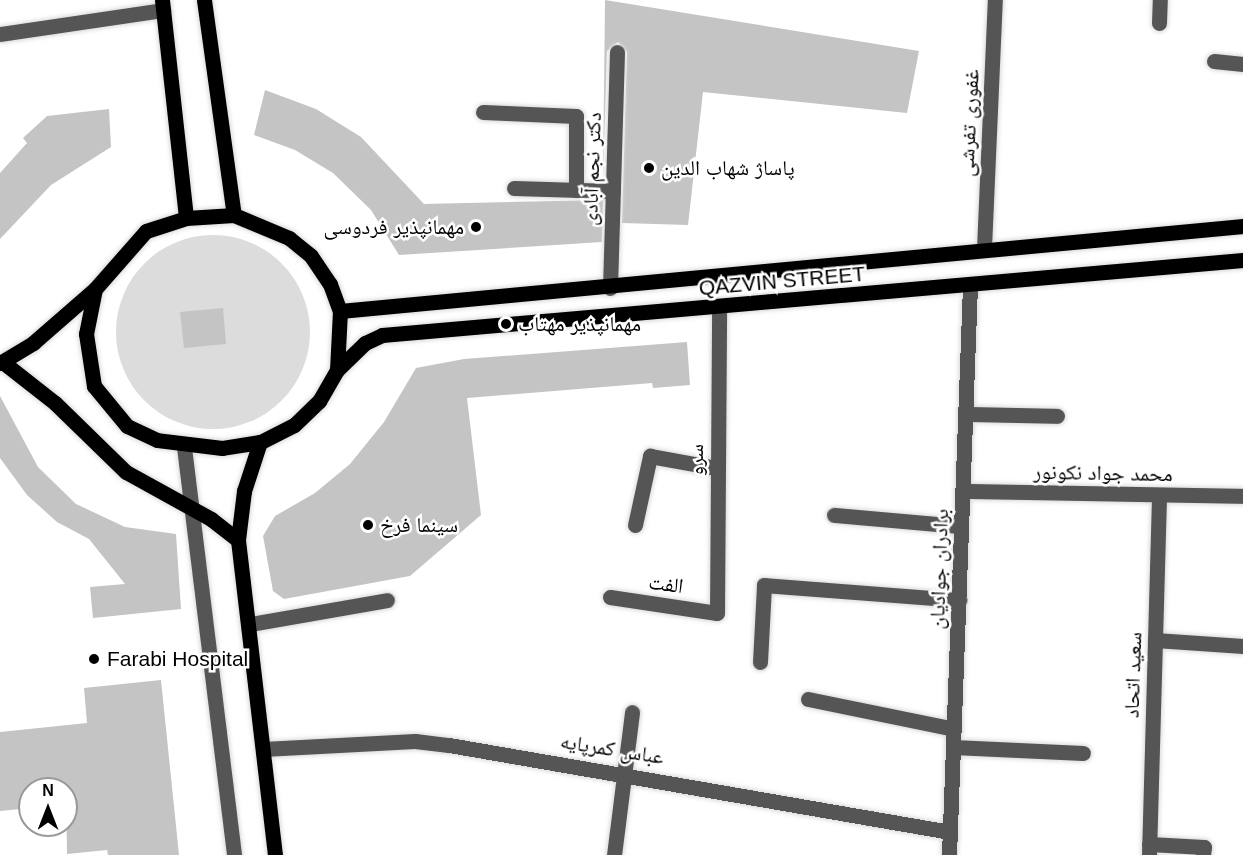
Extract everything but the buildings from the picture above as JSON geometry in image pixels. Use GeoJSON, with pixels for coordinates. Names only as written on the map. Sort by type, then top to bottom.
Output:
{"type":"FeatureCollection","features":[{"type":"Feature","properties":{"kind":"main road"},"geometry":{"type":"LineString","coordinates":[[204,0],[234,215]]}},
{"type":"Feature","properties":{"kind":"main road"},"geometry":{"type":"LineString","coordinates":[[163,5],[186,218]]}},
{"type":"Feature","properties":{"kind":"main road"},"geometry":{"type":"LineString","coordinates":[[95,289],[86,334],[94,386],[127,426],[184,447],[260,442],[294,425],[319,401],[337,370],[340,311],[330,284],[310,256],[289,238],[234,215],[186,218],[146,231],[109,268],[95,289],[2,363],[55,403],[126,472],[191,508],[238,540]]}},
{"type":"Feature","properties":{"kind":"main road","name":"QAZVIN STREET"},"geometry":{"type":"LineString","coordinates":[[340,311],[609,288],[984,248],[1243,226]]}},
{"type":"Feature","properties":{"kind":"main road","name":"QAZVIN STREET"},"geometry":{"type":"LineString","coordinates":[[337,370],[365,342],[382,335],[719,308],[1243,260]]}},
{"type":"Feature","properties":{"kind":"main road"},"geometry":{"type":"LineString","coordinates":[[260,442],[244,491],[238,540],[250,624],[275,855]]}},
{"type":"Feature","properties":{"kind":"street","name":"غفوری تفرشی"},"geometry":{"type":"LineString","coordinates":[[984,248],[995,0]]}},
{"type":"Feature","properties":{"kind":"street"},"geometry":{"type":"LineString","coordinates":[[1159,23],[1160,0]]}},
{"type":"Feature","properties":{"kind":"street"},"geometry":{"type":"LineString","coordinates":[[0,34],[163,5]]}},
{"type":"Feature","properties":{"kind":"street","name":"دکتر نجم آبادی"},"geometry":{"type":"LineString","coordinates":[[609,288],[617,52]]}},
{"type":"Feature","properties":{"kind":"street"},"geometry":{"type":"LineString","coordinates":[[1214,61],[1243,64]]}},
{"type":"Feature","properties":{"kind":"street"},"geometry":{"type":"LineString","coordinates":[[483,112],[576,116],[576,189]]}},
{"type":"Feature","properties":{"kind":"street"},"geometry":{"type":"LineString","coordinates":[[514,188],[613,191]]}},
{"type":"Feature","properties":{"kind":"street","name":"برادران جوادیان"},"geometry":{"type":"LineString","coordinates":[[949,855],[970,285]]}},
{"type":"Feature","properties":{"kind":"street","name":"سرو"},"geometry":{"type":"LineString","coordinates":[[717,613],[719,308]]}},
{"type":"Feature","properties":{"kind":"street"},"geometry":{"type":"LineString","coordinates":[[965,414],[1057,416]]}},
{"type":"Feature","properties":{"kind":"street"},"geometry":{"type":"LineString","coordinates":[[184,447],[234,855]]}},
{"type":"Feature","properties":{"kind":"street"},"geometry":{"type":"LineString","coordinates":[[635,525],[650,456],[717,468]]}},
{"type":"Feature","properties":{"kind":"street","name":"محمد جواد نکونور"},"geometry":{"type":"LineString","coordinates":[[963,491],[1243,496]]}},
{"type":"Feature","properties":{"kind":"street","name":"سعید اتحاد"},"geometry":{"type":"LineString","coordinates":[[1149,849],[1159,495]]}},
{"type":"Feature","properties":{"kind":"street"},"geometry":{"type":"LineString","coordinates":[[834,515],[961,526]]}},
{"type":"Feature","properties":{"kind":"street"},"geometry":{"type":"LineString","coordinates":[[760,662],[764,585],[959,600]]}},
{"type":"Feature","properties":{"kind":"street","name":"الفت"},"geometry":{"type":"LineString","coordinates":[[610,597],[717,613]]}},
{"type":"Feature","properties":{"kind":"street"},"geometry":{"type":"LineString","coordinates":[[250,624],[387,600]]}},
{"type":"Feature","properties":{"kind":"street"},"geometry":{"type":"LineString","coordinates":[[1155,640],[1243,646]]}},
{"type":"Feature","properties":{"kind":"street"},"geometry":{"type":"LineString","coordinates":[[808,699],[954,729]]}},
{"type":"Feature","properties":{"kind":"street"},"geometry":{"type":"LineString","coordinates":[[614,855],[632,712]]}},
{"type":"Feature","properties":{"kind":"street","name":"عباس کمرپایه"},"geometry":{"type":"LineString","coordinates":[[263,749],[415,741],[624,772],[950,832]]}},
{"type":"Feature","properties":{"kind":"street"},"geometry":{"type":"LineString","coordinates":[[953,747],[1083,753]]}},
{"type":"Feature","properties":{"kind":"street"},"geometry":{"type":"LineString","coordinates":[[1149,849],[1203,847],[1203,855]]}},
{"type":"Feature","properties":{"kind":"shaded area"},"geometry":{"type":"Polygon","coordinates":[[[213,235],[241,239],[259,247],[274,257],[288,271],[306,304],[310,332],[306,360],[298,378],[288,393],[274,407],[241,425],[213,429],[185,425],[167,417],[152,407],[138,393],[120,360],[116,332],[120,304],[128,286],[138,271],[152,257],[185,239],[213,235]]]}},
{"type":"Feature","properties":{"kind":"place","name":"پاساژ شهاب الدین"},"geometry":{"type":"Point","coordinates":[649,168]}},
{"type":"Feature","properties":{"kind":"place","name":"مهمانپذیر فردوسی"},"geometry":{"type":"Point","coordinates":[476,227]}},
{"type":"Feature","properties":{"kind":"place","name":"مهمانپذیر مهتاب"},"geometry":{"type":"Point","coordinates":[506,324]}},
{"type":"Feature","properties":{"kind":"place","name":"سینما فرخ"},"geometry":{"type":"Point","coordinates":[368,525]}},
{"type":"Feature","properties":{"kind":"place","name":"Farabi Hospital"},"geometry":{"type":"Point","coordinates":[94,659]}}]}
